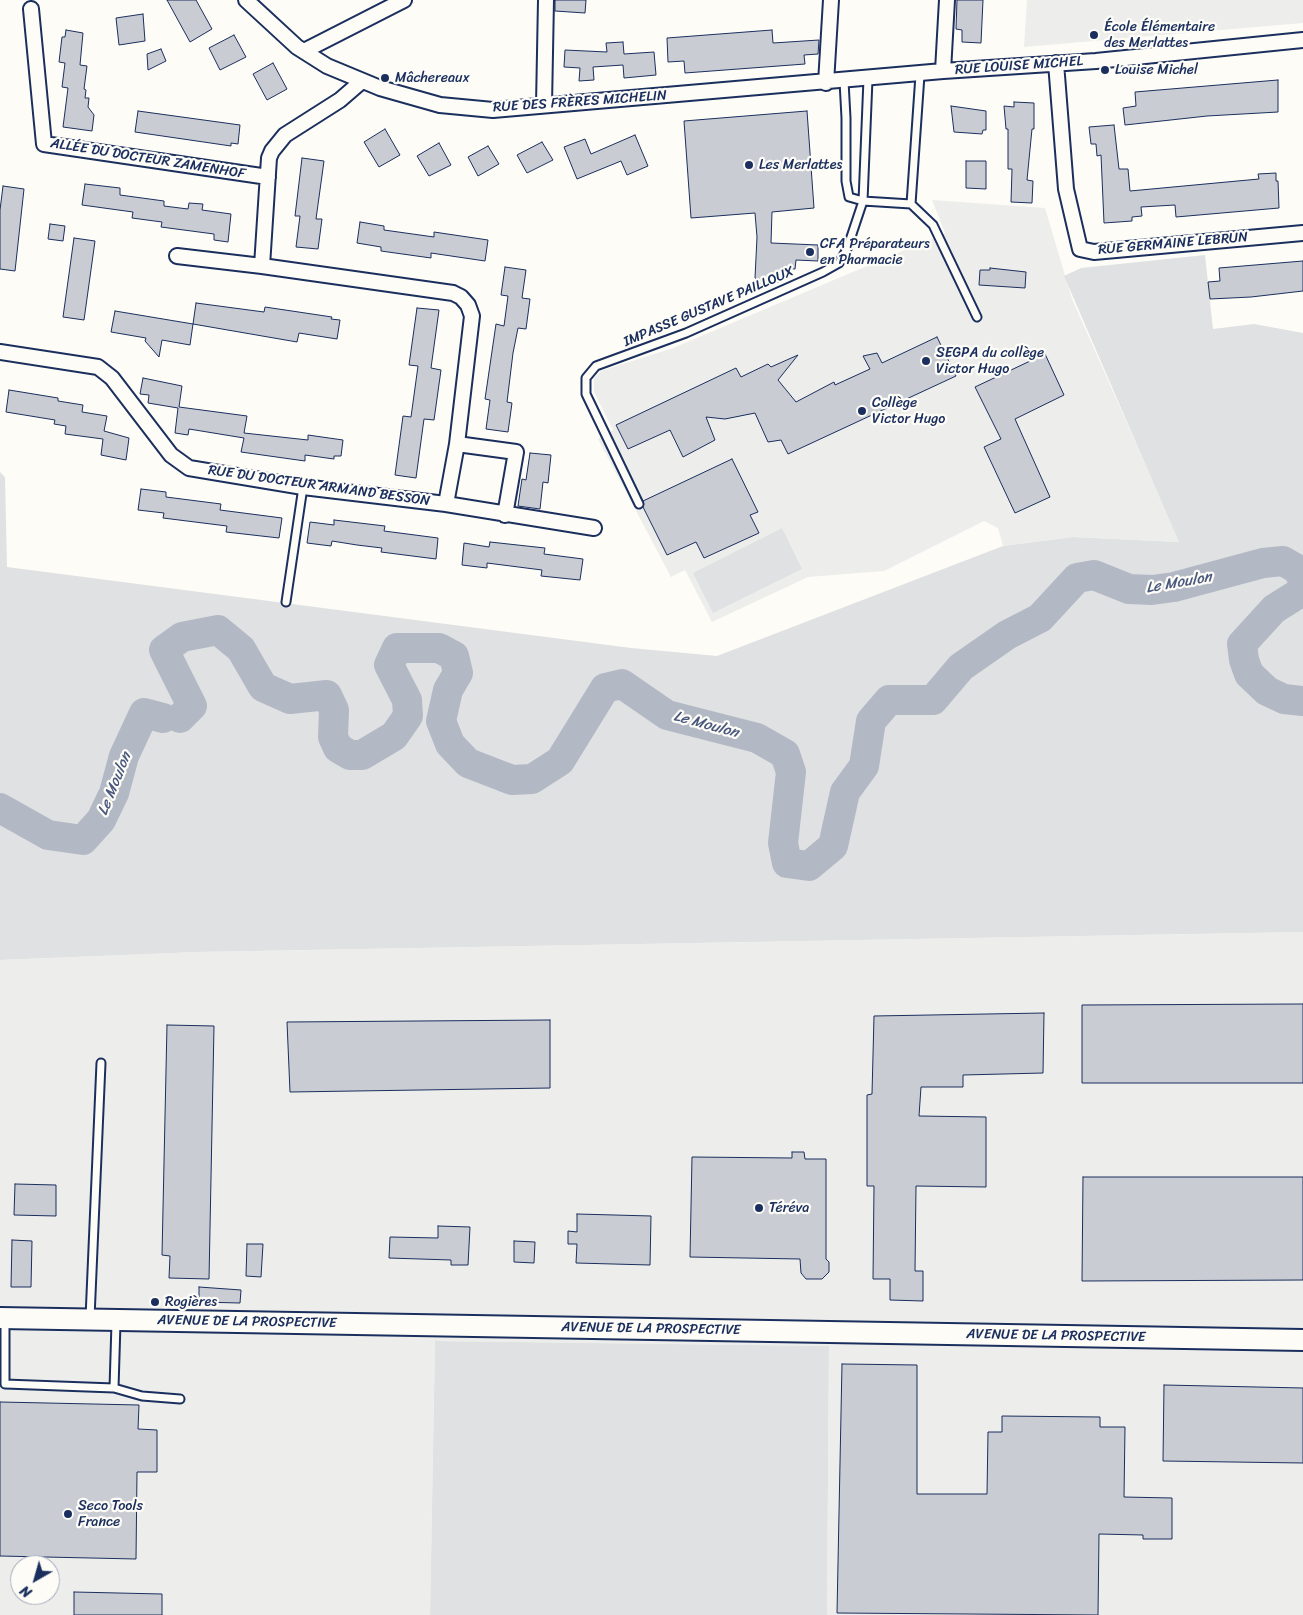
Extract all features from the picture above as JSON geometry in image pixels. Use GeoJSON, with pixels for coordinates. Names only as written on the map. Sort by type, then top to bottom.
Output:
{"type":"FeatureCollection","features":[{"type":"Feature","properties":{"kind":"main road","name":"AVENUE DE LA PROSPECTIVE"},"geometry":{"type":"LineString","coordinates":[[2,1318],[1303,1340]]}},
{"type":"Feature","properties":{"kind":"street","name":"RUE DES FRÈRES MICHELIN"},"geometry":{"type":"LineString","coordinates":[[246,0],[304,51],[328,66],[362,81],[440,105],[493,110],[826,83],[943,71]]}},
{"type":"Feature","properties":{"kind":"street"},"geometry":{"type":"LineString","coordinates":[[304,51],[404,0]]}},
{"type":"Feature","properties":{"kind":"street"},"geometry":{"type":"LineString","coordinates":[[544,105],[546,0]]}},
{"type":"Feature","properties":{"kind":"street"},"geometry":{"type":"LineString","coordinates":[[826,83],[831,0]]}},
{"type":"Feature","properties":{"kind":"street"},"geometry":{"type":"LineString","coordinates":[[943,71],[947,0]]}},
{"type":"Feature","properties":{"kind":"street","name":"ALLÉE DU DOCTEUR ZAMENHOF"},"geometry":{"type":"LineString","coordinates":[[31,9],[44,144],[268,178]]}},
{"type":"Feature","properties":{"kind":"street","name":"RUE LOUISE MICHEL"},"geometry":{"type":"LineString","coordinates":[[943,71],[1056,63],[1303,40]]}},
{"type":"Feature","properties":{"kind":"street","name":"RUE GERMAINE LEBRUN"},"geometry":{"type":"LineString","coordinates":[[1056,63],[1066,189],[1080,249],[1094,252],[1303,233]]}},
{"type":"Feature","properties":{"kind":"street"},"geometry":{"type":"LineString","coordinates":[[262,266],[269,158],[277,142],[340,100],[362,81]]}},
{"type":"Feature","properties":{"kind":"street"},"geometry":{"type":"LineString","coordinates":[[177,256],[262,266],[453,294],[461,297],[471,309],[472,316],[457,444],[446,504]]}},
{"type":"Feature","properties":{"kind":"street","name":"RUE DU DOCTEUR ARMAND BESSON"},"geometry":{"type":"LineString","coordinates":[[0,352],[98,367],[112,378],[170,455],[183,465],[303,487],[446,504],[594,528]]}},
{"type":"Feature","properties":{"kind":"street"},"geometry":{"type":"LineString","coordinates":[[457,444],[516,452],[505,515]]}},
{"type":"Feature","properties":{"kind":"lane"},"geometry":{"type":"LineString","coordinates":[[910,204],[920,74]]}},
{"type":"Feature","properties":{"kind":"lane","name":"IMPASSE GUSTAVE PAILLOUX"},"geometry":{"type":"LineString","coordinates":[[639,504],[586,394],[586,378],[596,366],[686,333],[823,272],[838,263],[847,249],[863,201],[868,79]]}},
{"type":"Feature","properties":{"kind":"lane"},"geometry":{"type":"LineString","coordinates":[[844,81],[846,191],[852,199],[910,204],[932,225],[977,317]]}},
{"type":"Feature","properties":{"kind":"lane"},"geometry":{"type":"LineString","coordinates":[[286,602],[303,487]]}},
{"type":"Feature","properties":{"kind":"lane"},"geometry":{"type":"LineString","coordinates":[[90,1320],[101,1063]]}},
{"type":"Feature","properties":{"kind":"lane"},"geometry":{"type":"LineString","coordinates":[[2,1318],[4,1384],[114,1388],[142,1396],[180,1399]]}},
{"type":"Feature","properties":{"kind":"lane"},"geometry":{"type":"LineString","coordinates":[[114,1388],[116,1320]]}},
{"type":"Feature","properties":{"kind":"shaded area","name":"École Élémentaire des Merlattes"},"geometry":{"type":"Polygon","coordinates":[[[1027,0],[1303,0],[1303,23],[1024,47],[1027,0]]]}},
{"type":"Feature","properties":{"kind":"shaded area","name":"Collège Victor Hugo"},"geometry":{"type":"Polygon","coordinates":[[[932,200],[1045,208],[1072,299],[1180,542],[1073,537],[1003,546],[998,528],[984,521],[884,571],[808,577],[712,622],[685,570],[671,577],[598,439],[613,430],[594,392],[594,378],[601,371],[673,348],[945,233],[932,200]]]}},
{"type":"Feature","properties":{"kind":"shaded area"},"geometry":{"type":"Polygon","coordinates":[[[1205,255],[1213,329],[1254,324],[1303,333],[1303,932],[198,952],[0,960],[0,472],[5,477],[7,567],[631,648],[717,656],[1003,546],[1073,537],[1179,542],[1064,276],[1081,268],[1205,255]]]}},
{"type":"Feature","properties":{"kind":"shaded area"},"geometry":{"type":"Polygon","coordinates":[[[782,528],[802,569],[713,613],[693,573],[782,528]]]}},
{"type":"Feature","properties":{"kind":"shaded area"},"geometry":{"type":"Polygon","coordinates":[[[1303,932],[1303,1615],[827,1615],[829,1346],[435,1341],[430,1615],[0,1615],[0,960],[198,952],[1303,932]]]}},
{"type":"Feature","properties":{"kind":"shaded area"},"geometry":{"type":"Polygon","coordinates":[[[435,1341],[829,1346],[827,1615],[430,1615],[435,1341]]]}},
{"type":"Feature","properties":{"kind":"building"},"geometry":{"type":"Polygon","coordinates":[[[167,0],[196,0],[212,29],[190,42],[167,0]]]}},
{"type":"Feature","properties":{"kind":"building"},"geometry":{"type":"Polygon","coordinates":[[[555,0],[586,0],[585,13],[555,11],[555,0]]]}},
{"type":"Feature","properties":{"kind":"building"},"geometry":{"type":"Polygon","coordinates":[[[957,0],[983,0],[981,43],[962,42],[962,30],[956,29],[957,0]]]}},
{"type":"Feature","properties":{"kind":"building"},"geometry":{"type":"Polygon","coordinates":[[[143,14],[145,41],[119,45],[116,18],[143,14]]]}},
{"type":"Feature","properties":{"kind":"building"},"geometry":{"type":"Polygon","coordinates":[[[66,30],[83,33],[80,65],[87,66],[84,89],[86,90],[85,98],[89,98],[88,107],[94,115],[92,131],[63,127],[68,88],[62,87],[65,63],[59,62],[62,37],[65,37],[66,30]]]}},
{"type":"Feature","properties":{"kind":"building"},"geometry":{"type":"Polygon","coordinates":[[[772,30],[773,43],[819,40],[818,54],[804,55],[805,64],[685,73],[684,61],[668,62],[667,38],[772,30]]]}},
{"type":"Feature","properties":{"kind":"building"},"geometry":{"type":"Polygon","coordinates":[[[234,35],[246,57],[220,70],[209,48],[234,35]]]}},
{"type":"Feature","properties":{"kind":"building"},"geometry":{"type":"Polygon","coordinates":[[[623,42],[624,54],[654,52],[656,75],[624,78],[623,65],[593,67],[594,80],[579,81],[580,68],[564,67],[565,50],[607,52],[606,43],[623,42]]]}},
{"type":"Feature","properties":{"kind":"building"},"geometry":{"type":"Polygon","coordinates":[[[161,49],[166,61],[148,70],[147,54],[161,49]]]}},
{"type":"Feature","properties":{"kind":"building"},"geometry":{"type":"Polygon","coordinates":[[[273,63],[287,89],[267,100],[253,74],[273,63]]]}},
{"type":"Feature","properties":{"kind":"building"},"geometry":{"type":"Polygon","coordinates":[[[1278,80],[1278,112],[1207,116],[1125,125],[1123,108],[1136,106],[1135,92],[1278,80]]]}},
{"type":"Feature","properties":{"kind":"building"},"geometry":{"type":"Polygon","coordinates":[[[1014,102],[1034,103],[1034,129],[1032,129],[1027,180],[1033,181],[1032,203],[1011,202],[1012,169],[1008,169],[1008,129],[1006,129],[1004,106],[1014,107],[1014,102]]]}},
{"type":"Feature","properties":{"kind":"building"},"geometry":{"type":"Polygon","coordinates":[[[951,106],[986,111],[986,130],[983,130],[982,134],[954,132],[951,106]]]}},
{"type":"Feature","properties":{"kind":"building"},"geometry":{"type":"Polygon","coordinates":[[[138,111],[240,125],[238,144],[231,143],[231,146],[135,132],[138,111]]]}},
{"type":"Feature","properties":{"kind":"building","name":"Les Merlattes"},"geometry":{"type":"Polygon","coordinates":[[[807,111],[814,208],[772,212],[771,243],[818,245],[818,261],[796,260],[795,269],[782,268],[782,281],[764,287],[755,278],[757,237],[755,213],[691,218],[684,121],[807,111]]]}},
{"type":"Feature","properties":{"kind":"building"},"geometry":{"type":"Polygon","coordinates":[[[1114,125],[1119,169],[1128,169],[1130,191],[1259,179],[1258,174],[1276,173],[1279,208],[1176,217],[1175,205],[1141,207],[1142,216],[1132,217],[1132,221],[1104,223],[1101,155],[1097,156],[1096,144],[1091,144],[1089,127],[1114,125]]]}},
{"type":"Feature","properties":{"kind":"building"},"geometry":{"type":"Polygon","coordinates":[[[385,129],[400,155],[379,167],[364,142],[385,129]]]}},
{"type":"Feature","properties":{"kind":"building"},"geometry":{"type":"Polygon","coordinates":[[[635,135],[648,166],[627,175],[621,161],[577,179],[564,147],[585,139],[591,154],[635,135]]]}},
{"type":"Feature","properties":{"kind":"building"},"geometry":{"type":"Polygon","coordinates":[[[542,142],[553,160],[527,173],[517,155],[542,142]]]}},
{"type":"Feature","properties":{"kind":"building"},"geometry":{"type":"Polygon","coordinates":[[[439,143],[451,165],[429,176],[417,156],[439,143]]]}},
{"type":"Feature","properties":{"kind":"building"},"geometry":{"type":"Polygon","coordinates":[[[488,146],[499,164],[478,176],[468,157],[488,146]]]}},
{"type":"Feature","properties":{"kind":"building"},"geometry":{"type":"Polygon","coordinates":[[[302,158],[324,161],[316,219],[322,219],[318,249],[296,247],[300,216],[295,216],[302,158]]]}},
{"type":"Feature","properties":{"kind":"building"},"geometry":{"type":"Polygon","coordinates":[[[966,161],[986,161],[986,189],[966,188],[966,161]]]}},
{"type":"Feature","properties":{"kind":"building"},"geometry":{"type":"Polygon","coordinates":[[[85,184],[120,188],[120,195],[164,201],[164,206],[188,209],[189,203],[203,204],[202,210],[231,214],[228,242],[214,240],[214,234],[161,227],[162,222],[132,218],[133,212],[82,205],[85,184]]]}},
{"type":"Feature","properties":{"kind":"building"},"geometry":{"type":"Polygon","coordinates":[[[3,186],[24,189],[15,271],[0,269],[0,210],[3,186]]]}},
{"type":"Feature","properties":{"kind":"building"},"geometry":{"type":"Polygon","coordinates":[[[360,222],[384,226],[384,230],[434,237],[434,232],[488,240],[485,261],[431,253],[431,258],[381,251],[381,247],[357,243],[360,222]]]}},
{"type":"Feature","properties":{"kind":"building"},"geometry":{"type":"Polygon","coordinates":[[[50,224],[65,226],[63,241],[48,239],[50,224]]]}},
{"type":"Feature","properties":{"kind":"building"},"geometry":{"type":"Polygon","coordinates":[[[74,238],[95,241],[84,320],[63,317],[74,238]]]}},
{"type":"Feature","properties":{"kind":"building"},"geometry":{"type":"Polygon","coordinates":[[[1303,261],[1303,291],[1251,297],[1210,299],[1208,282],[1220,281],[1219,268],[1303,261]]]}},
{"type":"Feature","properties":{"kind":"building"},"geometry":{"type":"Polygon","coordinates":[[[505,267],[526,270],[522,298],[530,299],[526,329],[518,328],[513,353],[507,402],[512,403],[508,432],[486,429],[490,400],[485,399],[496,324],[504,326],[508,296],[501,295],[505,267]]]}},
{"type":"Feature","properties":{"kind":"building"},"geometry":{"type":"Polygon","coordinates":[[[990,268],[1026,272],[1025,288],[979,285],[980,270],[990,270],[990,268]]]}},
{"type":"Feature","properties":{"kind":"building"},"geometry":{"type":"Polygon","coordinates":[[[196,303],[264,312],[265,307],[332,317],[331,319],[340,320],[337,339],[299,333],[297,342],[193,324],[196,303]]]}},
{"type":"Feature","properties":{"kind":"building"},"geometry":{"type":"Polygon","coordinates":[[[417,308],[439,310],[431,368],[441,370],[434,420],[424,419],[416,478],[395,475],[403,416],[411,417],[418,366],[409,365],[417,308]]]}},
{"type":"Feature","properties":{"kind":"building"},"geometry":{"type":"Polygon","coordinates":[[[115,311],[193,324],[190,345],[162,340],[159,357],[145,341],[146,338],[111,332],[115,311]]]}},
{"type":"Feature","properties":{"kind":"building"},"geometry":{"type":"Polygon","coordinates":[[[937,337],[956,376],[788,454],[781,440],[768,442],[755,413],[725,419],[706,417],[715,440],[683,457],[670,430],[628,449],[616,425],[736,368],[741,377],[768,364],[771,367],[798,355],[778,380],[796,402],[834,382],[835,385],[870,369],[863,356],[877,353],[882,363],[937,337]]]}},
{"type":"Feature","properties":{"kind":"building"},"geometry":{"type":"Polygon","coordinates":[[[1045,354],[1064,395],[1015,419],[1050,497],[1015,513],[984,447],[1001,439],[975,387],[1045,354]]]}},
{"type":"Feature","properties":{"kind":"building"},"geometry":{"type":"Polygon","coordinates":[[[143,378],[182,386],[179,407],[247,416],[244,433],[308,440],[308,435],[343,440],[341,456],[334,456],[334,459],[305,455],[305,461],[241,452],[244,438],[189,429],[188,435],[175,433],[178,408],[148,403],[149,395],[140,394],[143,378]]]}},
{"type":"Feature","properties":{"kind":"building"},"geometry":{"type":"Polygon","coordinates":[[[9,390],[58,398],[58,401],[83,405],[82,412],[107,416],[104,431],[129,438],[126,460],[101,455],[103,439],[65,434],[66,426],[54,424],[55,420],[6,412],[9,390]]]}},
{"type":"Feature","properties":{"kind":"building"},"geometry":{"type":"Polygon","coordinates":[[[530,453],[551,455],[548,483],[543,482],[540,509],[518,506],[522,479],[526,480],[530,453]]]}},
{"type":"Feature","properties":{"kind":"building"},"geometry":{"type":"Polygon","coordinates":[[[732,459],[758,512],[750,515],[759,533],[704,558],[696,542],[667,555],[643,507],[643,501],[732,459]]]}},
{"type":"Feature","properties":{"kind":"building"},"geometry":{"type":"Polygon","coordinates":[[[141,489],[166,492],[166,497],[221,504],[220,510],[282,518],[279,538],[226,532],[227,526],[163,518],[164,513],[138,510],[141,489]]]}},
{"type":"Feature","properties":{"kind":"building"},"geometry":{"type":"Polygon","coordinates":[[[334,520],[385,526],[384,531],[438,538],[436,559],[381,552],[382,548],[332,541],[331,546],[307,543],[310,522],[334,525],[334,520]]]}},
{"type":"Feature","properties":{"kind":"building"},"geometry":{"type":"Polygon","coordinates":[[[490,542],[545,548],[544,554],[583,559],[580,580],[541,576],[542,570],[487,563],[487,568],[462,565],[464,543],[489,547],[490,542]]]}},
{"type":"Feature","properties":{"kind":"building"},"geometry":{"type":"Polygon","coordinates":[[[1303,1004],[1303,1083],[1082,1083],[1082,1005],[1303,1004]]]}},
{"type":"Feature","properties":{"kind":"building"},"geometry":{"type":"Polygon","coordinates":[[[1044,1013],[1043,1073],[963,1075],[963,1087],[921,1087],[919,1116],[986,1117],[986,1187],[916,1186],[915,1271],[923,1271],[923,1301],[890,1300],[890,1279],[873,1279],[874,1186],[867,1186],[867,1095],[872,1094],[874,1016],[1044,1013]]]}},
{"type":"Feature","properties":{"kind":"building"},"geometry":{"type":"Polygon","coordinates":[[[550,1020],[550,1088],[290,1092],[287,1022],[550,1020]]]}},
{"type":"Feature","properties":{"kind":"building"},"geometry":{"type":"Polygon","coordinates":[[[167,1025],[214,1026],[209,1279],[169,1278],[170,1256],[162,1255],[167,1025]]]}},
{"type":"Feature","properties":{"kind":"building","name":"Téréva"},"geometry":{"type":"Polygon","coordinates":[[[792,1152],[804,1152],[805,1159],[826,1159],[826,1259],[829,1262],[829,1272],[822,1279],[806,1279],[801,1273],[800,1259],[690,1257],[692,1157],[792,1158],[792,1152]]]}},
{"type":"Feature","properties":{"kind":"building"},"geometry":{"type":"Polygon","coordinates":[[[1083,1177],[1303,1177],[1303,1280],[1082,1281],[1083,1177]]]}},
{"type":"Feature","properties":{"kind":"building"},"geometry":{"type":"Polygon","coordinates":[[[15,1184],[56,1185],[56,1216],[14,1215],[15,1184]]]}},
{"type":"Feature","properties":{"kind":"building"},"geometry":{"type":"Polygon","coordinates":[[[577,1214],[651,1216],[650,1265],[576,1263],[577,1244],[568,1244],[568,1231],[577,1232],[577,1214]]]}},
{"type":"Feature","properties":{"kind":"building"},"geometry":{"type":"Polygon","coordinates":[[[438,1226],[470,1227],[468,1265],[451,1265],[451,1260],[389,1258],[390,1237],[438,1238],[438,1226]]]}},
{"type":"Feature","properties":{"kind":"building"},"geometry":{"type":"Polygon","coordinates":[[[12,1240],[32,1241],[31,1287],[11,1287],[12,1240]]]}},
{"type":"Feature","properties":{"kind":"building"},"geometry":{"type":"Polygon","coordinates":[[[514,1241],[535,1242],[534,1263],[514,1262],[514,1241]]]}},
{"type":"Feature","properties":{"kind":"building"},"geometry":{"type":"Polygon","coordinates":[[[247,1244],[263,1244],[261,1277],[246,1276],[247,1244]]]}},
{"type":"Feature","properties":{"kind":"building"},"geometry":{"type":"Polygon","coordinates":[[[199,1287],[241,1290],[240,1303],[199,1302],[199,1287]]]}},
{"type":"Feature","properties":{"kind":"building"},"geometry":{"type":"Polygon","coordinates":[[[842,1364],[917,1365],[917,1494],[987,1494],[988,1432],[1002,1432],[1002,1416],[1100,1417],[1100,1427],[1125,1427],[1124,1497],[1172,1498],[1172,1539],[1143,1539],[1143,1535],[1099,1534],[1098,1615],[837,1613],[842,1364]]]}},
{"type":"Feature","properties":{"kind":"building"},"geometry":{"type":"Polygon","coordinates":[[[1164,1385],[1303,1388],[1303,1463],[1163,1461],[1164,1385]]]}},
{"type":"Feature","properties":{"kind":"building","name":"Seco Tools France"},"geometry":{"type":"Polygon","coordinates":[[[0,1402],[139,1405],[138,1429],[157,1430],[157,1472],[137,1472],[136,1559],[60,1557],[60,1555],[0,1556],[0,1402]]]}},
{"type":"Feature","properties":{"kind":"building"},"geometry":{"type":"Polygon","coordinates":[[[74,1592],[162,1594],[162,1615],[74,1615],[74,1592]]]}},
{"type":"Feature","properties":{"kind":"waterway","name":"Le Moulon"},"geometry":{"type":"LineString","coordinates":[[180,718],[192,706],[164,650],[182,637],[218,630],[241,649],[263,687],[290,699],[327,695],[334,710],[333,737],[338,748],[350,755],[362,755],[394,736],[408,716],[407,700],[389,665],[397,648],[439,648],[454,656],[458,673],[448,690],[441,721],[450,744],[468,763],[512,780],[532,779],[560,761],[605,688],[622,684],[667,715],[757,738],[785,754],[791,772],[783,843],[787,863],[809,866],[833,846],[845,792],[864,766],[871,721],[889,700],[933,700],[961,667],[1007,635],[1040,618],[1077,578],[1094,575],[1129,589],[1152,590],[1174,587],[1263,563],[1283,561],[1297,569],[1303,579]]}},
{"type":"Feature","properties":{"kind":"waterway","name":"Le Moulon"},"geometry":{"type":"LineString","coordinates":[[1303,587],[1301,592],[1274,609],[1242,644],[1244,660],[1249,674],[1267,691],[1284,699],[1303,701]]}},
{"type":"Feature","properties":{"kind":"waterway","name":"Le Moulon"},"geometry":{"type":"LineString","coordinates":[[0,808],[48,835],[83,840],[101,820],[114,793],[124,756],[144,713],[163,718]]}},
{"type":"Feature","properties":{"kind":"place","name":"École Élémentaire des Merlattes"},"geometry":{"type":"Point","coordinates":[1094,35]}},
{"type":"Feature","properties":{"kind":"place","name":"Louise Michel"},"geometry":{"type":"Point","coordinates":[1105,70]}},
{"type":"Feature","properties":{"kind":"place","name":"Mâchereaux"},"geometry":{"type":"Point","coordinates":[385,78]}},
{"type":"Feature","properties":{"kind":"place","name":"Les Merlattes"},"geometry":{"type":"Point","coordinates":[749,165]}},
{"type":"Feature","properties":{"kind":"place","name":"CFA Préparateurs en Pharmacie"},"geometry":{"type":"Point","coordinates":[810,252]}},
{"type":"Feature","properties":{"kind":"place","name":"SEGPA du collège Victor Hugo"},"geometry":{"type":"Point","coordinates":[926,361]}},
{"type":"Feature","properties":{"kind":"place","name":"Collège Victor Hugo"},"geometry":{"type":"Point","coordinates":[862,411]}},
{"type":"Feature","properties":{"kind":"place","name":"Téréva"},"geometry":{"type":"Point","coordinates":[759,1208]}},
{"type":"Feature","properties":{"kind":"place","name":"Rogières"},"geometry":{"type":"Point","coordinates":[155,1302]}},
{"type":"Feature","properties":{"kind":"place","name":"Seco Tools France"},"geometry":{"type":"Point","coordinates":[68,1514]}}]}
